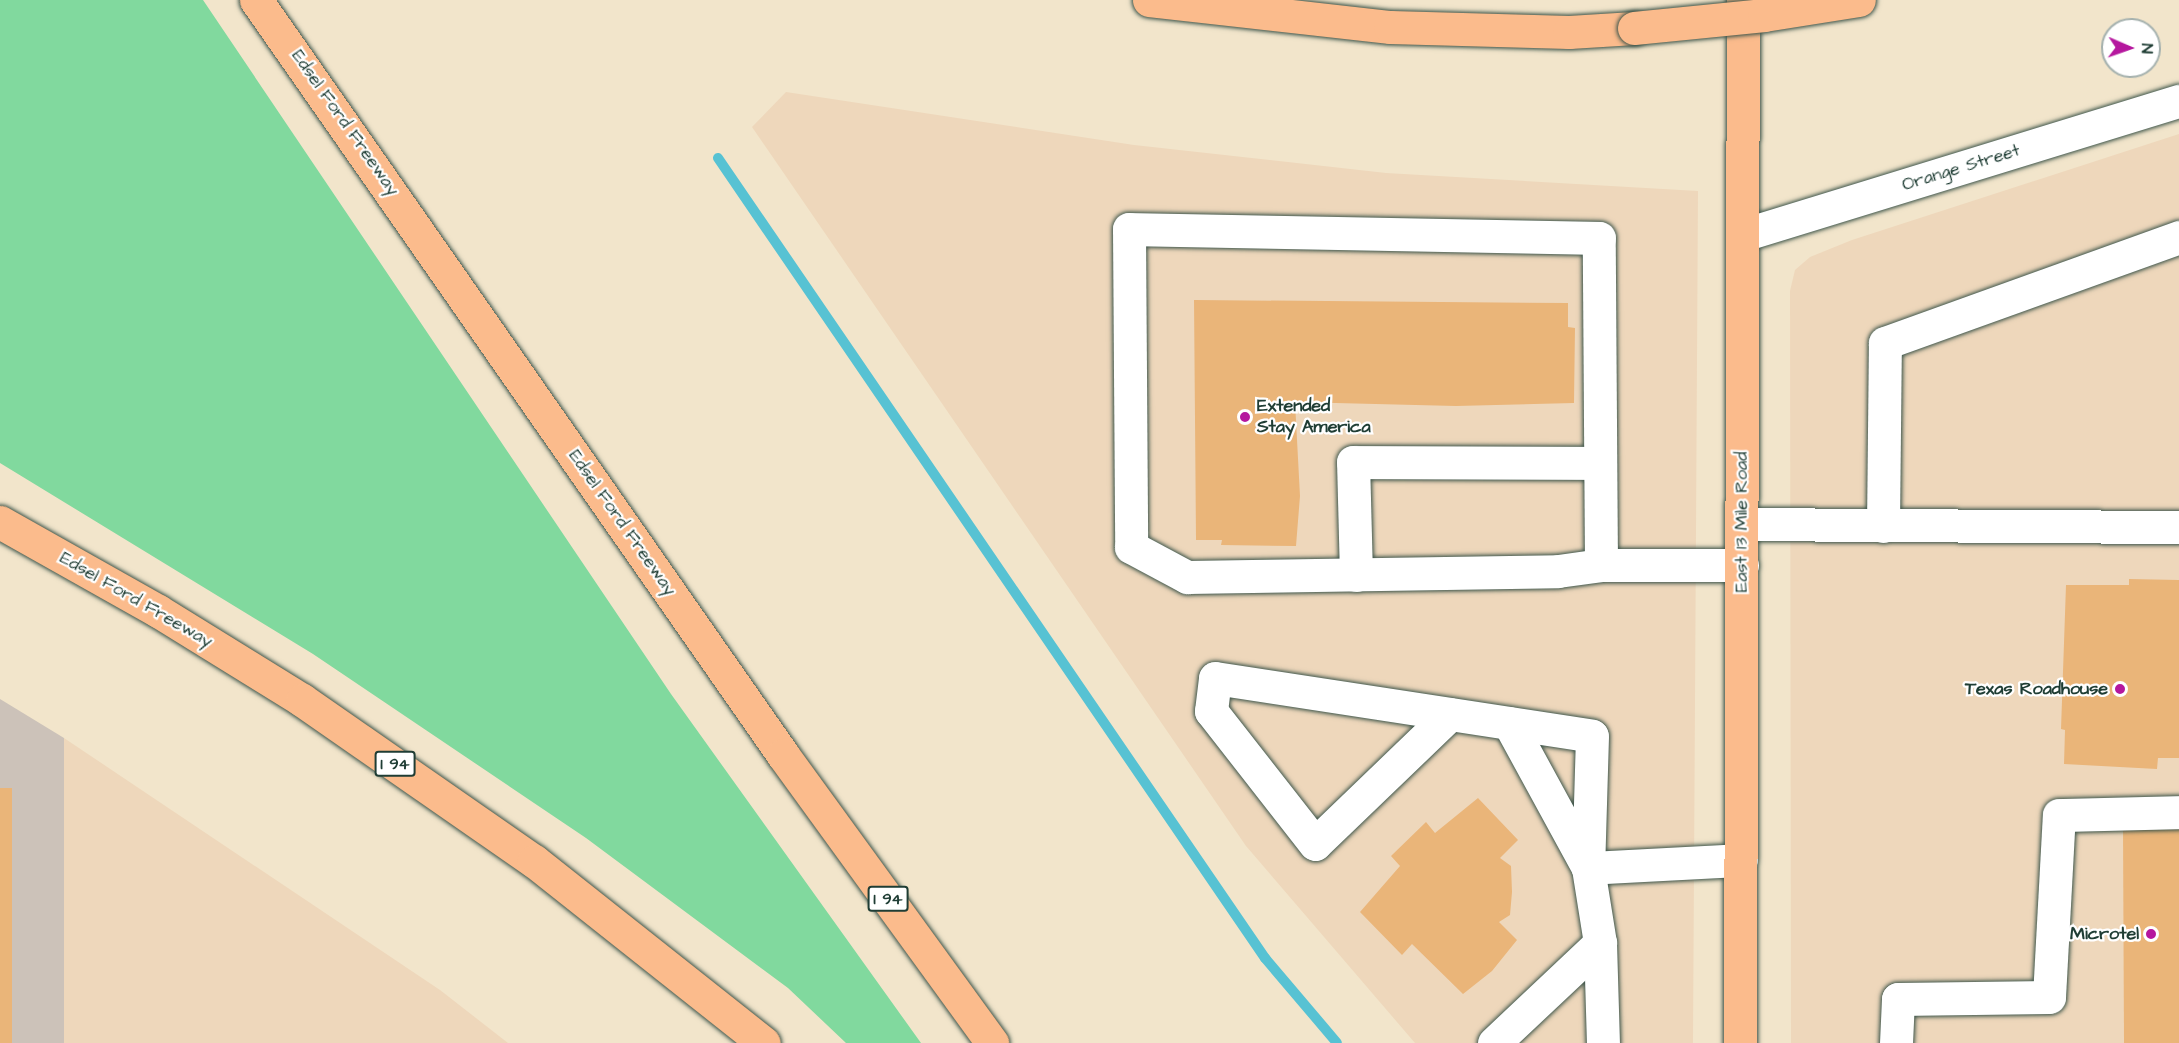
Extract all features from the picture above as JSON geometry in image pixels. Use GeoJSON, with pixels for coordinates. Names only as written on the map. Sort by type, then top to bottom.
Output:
{"type":"FeatureCollection","features":[{"type":"Feature","properties":{"kind":"main road","name":"Edsel Ford Freeway"},"geometry":{"type":"LineString","coordinates":[[256,0],[783,755],[992,1043]]}},
{"type":"Feature","properties":{"kind":"main road"},"geometry":{"type":"LineString","coordinates":[[1149,0],[1400,28],[1523,32],[1634,28],[1764,15],[1859,0]]}},
{"type":"Feature","properties":{"kind":"main road","name":"East 13 Mile Road"},"geometry":{"type":"LineString","coordinates":[[1740,1043],[1743,0]]}},
{"type":"Feature","properties":{"kind":"main road","name":"Edsel Ford Freeway"},"geometry":{"type":"LineString","coordinates":[[0,522],[158,611],[302,700],[534,861],[764,1043]]}},
{"type":"Feature","properties":{"kind":"street","name":"Orange Street"},"geometry":{"type":"LineString","coordinates":[[1743,235],[2179,101]]}},
{"type":"Feature","properties":{"kind":"street"},"geometry":{"type":"LineString","coordinates":[[1601,565],[1599,238],[1129,229],[1131,547],[1187,578],[1558,571],[1601,565],[1742,565]]}},
{"type":"Feature","properties":{"kind":"street"},"geometry":{"type":"LineString","coordinates":[[1883,526],[1885,343],[2179,237]]}},
{"type":"Feature","properties":{"kind":"street"},"geometry":{"type":"LineString","coordinates":[[1356,575],[1353,462],[1600,463]]}},
{"type":"Feature","properties":{"kind":"street"},"geometry":{"type":"LineString","coordinates":[[1742,524],[2179,527]]}},
{"type":"Feature","properties":{"kind":"street"},"geometry":{"type":"LineString","coordinates":[[1450,714],[1315,844],[1210,711],[1215,678],[1509,723],[1592,736],[1588,868],[1600,943],[1603,1043]]}},
{"type":"Feature","properties":{"kind":"street"},"geometry":{"type":"LineString","coordinates":[[1509,723],[1588,868]]}},
{"type":"Feature","properties":{"kind":"street"},"geometry":{"type":"LineString","coordinates":[[1896,1043],[1898,999],[2049,997],[2059,815],[2179,812]]}},
{"type":"Feature","properties":{"kind":"street"},"geometry":{"type":"LineString","coordinates":[[1588,868],[1741,860]]}},
{"type":"Feature","properties":{"kind":"street"},"geometry":{"type":"LineString","coordinates":[[1494,1043],[1600,943]]}},
{"type":"Feature","properties":{"kind":"shaded area"},"geometry":{"type":"Polygon","coordinates":[[[786,92],[1134,145],[1386,173],[1698,191],[1693,1043],[1415,1043],[1246,846],[752,127],[786,92]]]}},
{"type":"Feature","properties":{"kind":"shaded area"},"geometry":{"type":"Polygon","coordinates":[[[2179,134],[2179,1043],[1791,1043],[1790,291],[1795,270],[1810,257],[1852,240],[2179,134]]]}},
{"type":"Feature","properties":{"kind":"shaded area"},"geometry":{"type":"Polygon","coordinates":[[[0,699],[64,738],[64,1043],[0,1043],[0,699]]]}},
{"type":"Feature","properties":{"kind":"shaded area"},"geometry":{"type":"Polygon","coordinates":[[[64,738],[440,990],[508,1043],[64,1043],[64,738]]]}},
{"type":"Feature","properties":{"kind":"green space"},"geometry":{"type":"Polygon","coordinates":[[[0,0],[203,0],[671,694],[921,1043],[846,1043],[788,988],[586,838],[313,654],[0,463],[0,0]]]}},
{"type":"Feature","properties":{"kind":"building","name":"Extended Stay America"},"geometry":{"type":"Polygon","coordinates":[[[1194,300],[1568,303],[1568,327],[1575,328],[1574,403],[1456,406],[1295,402],[1300,496],[1296,546],[1221,545],[1222,540],[1196,540],[1194,300]]]}},
{"type":"Feature","properties":{"kind":"building","name":"Texas Roadhouse"},"geometry":{"type":"Polygon","coordinates":[[[2129,579],[2179,580],[2179,758],[2158,758],[2157,769],[2064,764],[2065,730],[2061,729],[2066,585],[2129,585],[2129,579]]]}},
{"type":"Feature","properties":{"kind":"building"},"geometry":{"type":"Polygon","coordinates":[[[0,788],[12,788],[12,1043],[0,1043],[0,788]]]}},
{"type":"Feature","properties":{"kind":"building"},"geometry":{"type":"Polygon","coordinates":[[[1478,798],[1518,840],[1500,858],[1511,866],[1512,892],[1510,915],[1499,922],[1517,940],[1492,971],[1463,994],[1412,944],[1402,955],[1360,912],[1400,866],[1391,856],[1426,822],[1435,833],[1478,798]]]}},
{"type":"Feature","properties":{"kind":"building","name":"Microtel"},"geometry":{"type":"Polygon","coordinates":[[[2123,826],[2179,826],[2179,1043],[2124,1043],[2123,826]]]}},
{"type":"Feature","properties":{"kind":"waterway"},"geometry":{"type":"LineString","coordinates":[[718,158],[1265,958],[1337,1043]]}},
{"type":"Feature","properties":{"kind":"place","name":"Extended Stay America"},"geometry":{"type":"Point","coordinates":[1245,417]}},
{"type":"Feature","properties":{"kind":"place","name":"Texas Roadhouse"},"geometry":{"type":"Point","coordinates":[2120,689]}},
{"type":"Feature","properties":{"kind":"place","name":"Microtel"},"geometry":{"type":"Point","coordinates":[2151,934]}}]}
